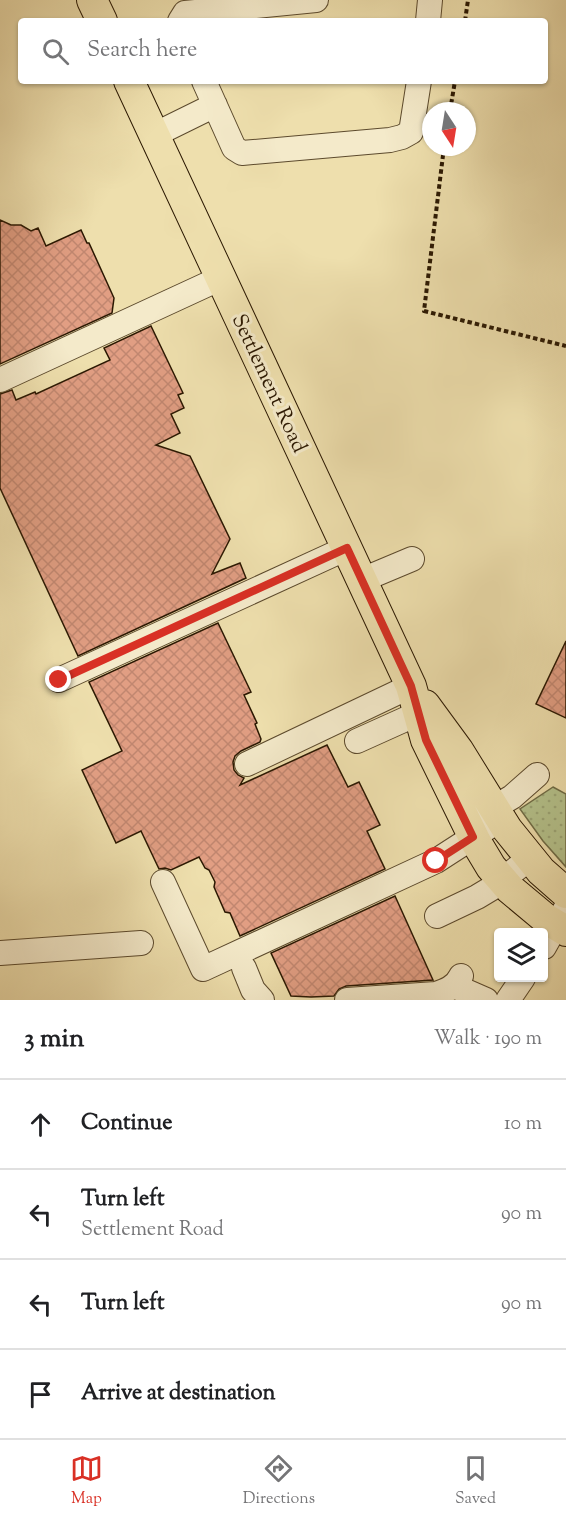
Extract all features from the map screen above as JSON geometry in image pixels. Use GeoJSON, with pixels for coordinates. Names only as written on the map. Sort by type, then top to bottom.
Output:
{"type":"FeatureCollection","features":[{"type":"Feature","properties":{"kind":"main road"},"geometry":{"type":"LineString","coordinates":[[92,0],[101,18]]}},
{"type":"Feature","properties":{"kind":"main road","name":"Settlement Road"},"geometry":{"type":"LineString","coordinates":[[130,84],[419,702],[458,750],[497,813],[540,872],[566,893]]}},
{"type":"Feature","properties":{"kind":"main road","name":"Settlement Road"},"geometry":{"type":"LineString","coordinates":[[419,702],[426,740],[470,831],[491,867],[510,890],[558,928]]}},
{"type":"Feature","properties":{"kind":"street"},"geometry":{"type":"LineString","coordinates":[[182,18],[186,13],[316,0]]}},
{"type":"Feature","properties":{"kind":"street"},"geometry":{"type":"LineString","coordinates":[[428,18],[430,0]]}},
{"type":"Feature","properties":{"kind":"street"},"geometry":{"type":"LineString","coordinates":[[205,84],[234,148],[242,153],[402,137],[411,132],[419,84]]}},
{"type":"Feature","properties":{"kind":"street"},"geometry":{"type":"LineString","coordinates":[[154,135],[215,105]]}},
{"type":"Feature","properties":{"kind":"street"},"geometry":{"type":"LineString","coordinates":[[0,380],[221,278]]}},
{"type":"Feature","properties":{"kind":"street"},"geometry":{"type":"LineString","coordinates":[[59,680],[347,548]]}},
{"type":"Feature","properties":{"kind":"street"},"geometry":{"type":"LineString","coordinates":[[362,580],[412,559]]}},
{"type":"Feature","properties":{"kind":"street"},"geometry":{"type":"LineString","coordinates":[[357,741],[419,702]]}},
{"type":"Feature","properties":{"kind":"street"},"geometry":{"type":"LineString","coordinates":[[247,764],[419,702]]}},
{"type":"Feature","properties":{"kind":"street"},"geometry":{"type":"LineString","coordinates":[[163,882],[203,969],[436,861],[470,831],[497,813],[537,775]]}},
{"type":"Feature","properties":{"kind":"street"},"geometry":{"type":"LineString","coordinates":[[436,916],[492,888],[530,858]]}},
{"type":"Feature","properties":{"kind":"street"},"geometry":{"type":"LineString","coordinates":[[0,953],[141,943]]}},
{"type":"Feature","properties":{"kind":"street"},"geometry":{"type":"LineString","coordinates":[[244,968],[253,990],[262,1000]]}},
{"type":"Feature","properties":{"kind":"street"},"geometry":{"type":"LineString","coordinates":[[348,1000],[436,994],[447,991],[457,981],[486,1000]]}},
{"type":"Feature","properties":{"kind":"street"},"geometry":{"type":"LineString","coordinates":[[508,1000],[520,982]]}},
{"type":"Feature","properties":{"kind":"path"},"geometry":{"type":"LineString","coordinates":[[465,18],[468,0]]}},
{"type":"Feature","properties":{"kind":"path"},"geometry":{"type":"LineString","coordinates":[[452,102],[454,84]]}},
{"type":"Feature","properties":{"kind":"path"},"geometry":{"type":"LineString","coordinates":[[443,156],[424,311],[566,346]]}},
{"type":"Feature","properties":{"kind":"green space"},"geometry":{"type":"Polygon","coordinates":[[[553,787],[566,794],[566,867],[543,841],[520,809],[553,787]]]}},
{"type":"Feature","properties":{"kind":"building"},"geometry":{"type":"Polygon","coordinates":[[[0,220],[11,225],[21,225],[31,231],[38,228],[46,246],[81,230],[114,298],[112,313],[0,364],[0,220]]]}},
{"type":"Feature","properties":{"kind":"building"},"geometry":{"type":"Polygon","coordinates":[[[151,326],[183,393],[178,395],[184,408],[171,414],[180,433],[156,445],[190,456],[230,539],[212,574],[240,563],[246,578],[78,656],[0,488],[0,394],[12,390],[16,400],[35,392],[36,394],[110,360],[104,348],[151,326]]]}},
{"type":"Feature","properties":{"kind":"building"},"geometry":{"type":"Polygon","coordinates":[[[218,623],[251,692],[244,695],[257,723],[255,724],[261,739],[260,742],[235,756],[234,770],[244,778],[240,785],[327,745],[348,787],[359,782],[380,825],[367,831],[385,869],[240,936],[230,913],[225,912],[209,870],[205,868],[199,857],[171,870],[159,869],[141,831],[116,843],[82,770],[122,751],[89,682],[218,623]]]}},
{"type":"Feature","properties":{"kind":"building"},"geometry":{"type":"Polygon","coordinates":[[[566,641],[566,718],[536,704],[566,641]]]}},
{"type":"Feature","properties":{"kind":"building"},"geometry":{"type":"Polygon","coordinates":[[[395,896],[433,980],[346,986],[339,989],[334,996],[291,996],[271,953],[395,896]]]}},
{"type":"Feature","properties":{"kind":"route"},"geometry":{"type":"LineString","coordinates":[[59,680],[347,548],[411,686],[426,740],[473,837],[436,861]]}}]}
